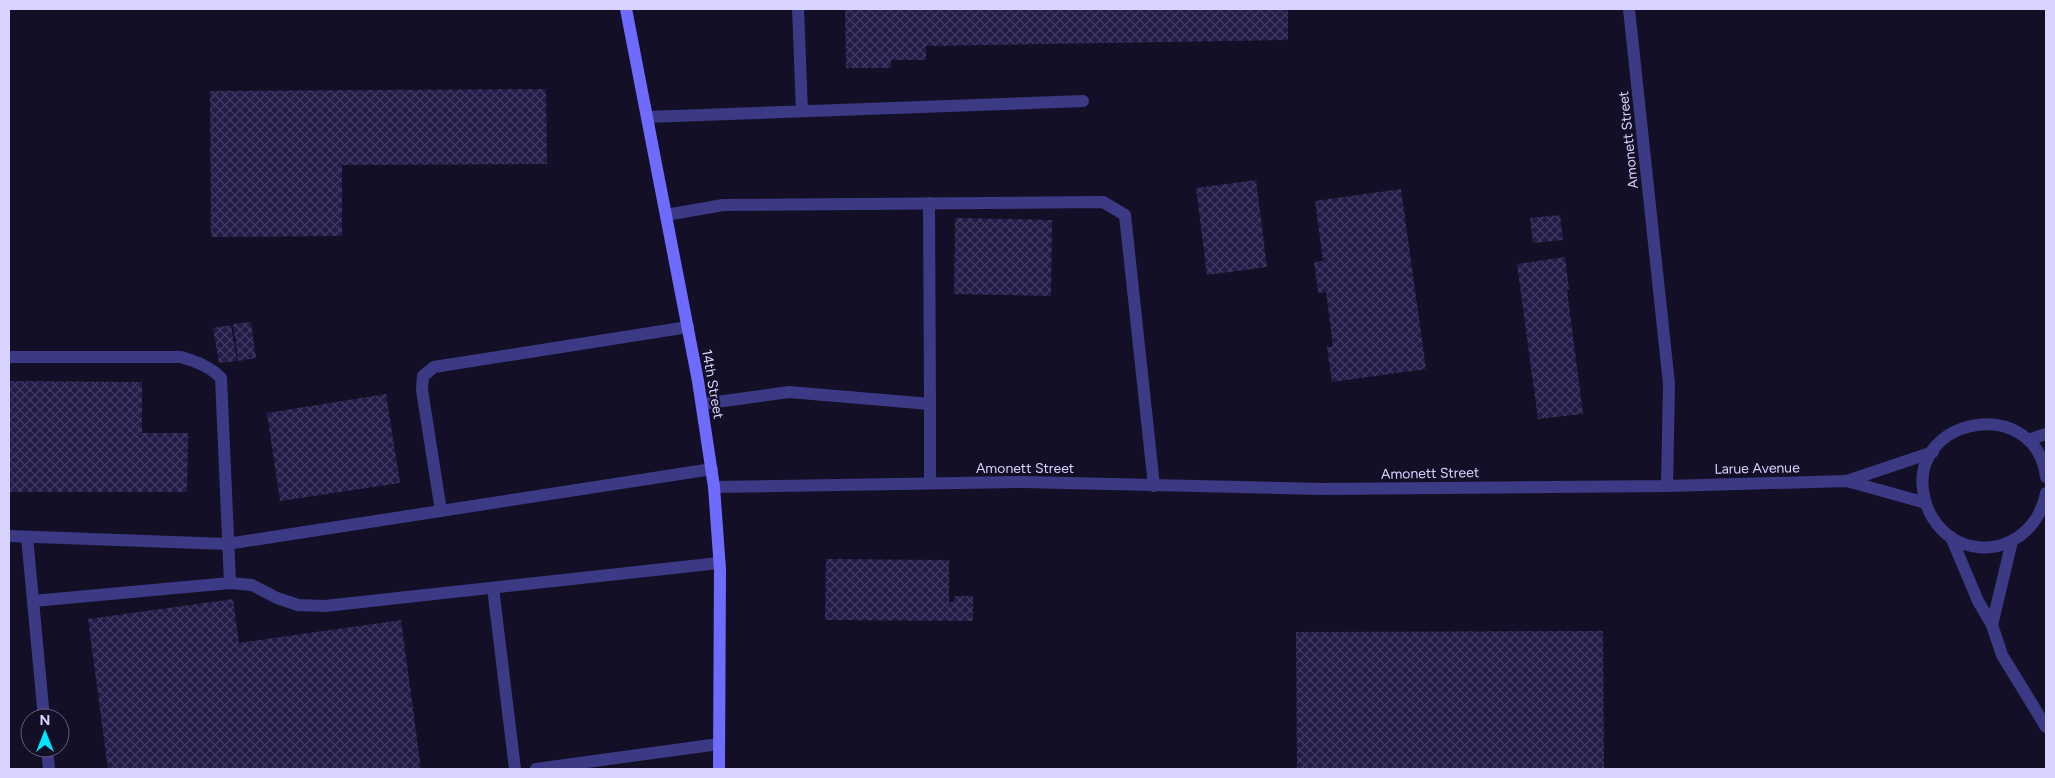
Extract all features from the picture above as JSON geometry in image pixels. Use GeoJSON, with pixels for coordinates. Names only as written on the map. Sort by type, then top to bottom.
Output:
{"type":"FeatureCollection","features":[{"type":"Feature","properties":{"kind":"street","name":"14th Street"},"geometry":{"type":"LineString","coordinates":[[626,9],[688,328],[712,469],[719,564],[719,769]]}},
{"type":"Feature","properties":{"kind":"street"},"geometry":{"type":"LineString","coordinates":[[798,9],[802,112]]}},
{"type":"Feature","properties":{"kind":"street","name":"Amonett Street"},"geometry":{"type":"LineString","coordinates":[[714,487],[1023,482],[1322,489],[1667,486],[1668,384],[1629,9]]}},
{"type":"Feature","properties":{"kind":"street"},"geometry":{"type":"LineString","coordinates":[[647,117],[1083,101]]}},
{"type":"Feature","properties":{"kind":"street"},"geometry":{"type":"LineString","coordinates":[[666,215],[722,205],[1104,202],[1125,215],[1154,486]]}},
{"type":"Feature","properties":{"kind":"street"},"geometry":{"type":"LineString","coordinates":[[928,203],[930,483]]}},
{"type":"Feature","properties":{"kind":"street"},"geometry":{"type":"LineString","coordinates":[[441,511],[422,390],[423,376],[434,367],[688,328]]}},
{"type":"Feature","properties":{"kind":"street"},"geometry":{"type":"LineString","coordinates":[[9,357],[181,357],[201,363],[215,372],[220,378],[230,583]]}},
{"type":"Feature","properties":{"kind":"street"},"geometry":{"type":"LineString","coordinates":[[702,404],[789,392],[930,404]]}},
{"type":"Feature","properties":{"kind":"street"},"geometry":{"type":"LineString","coordinates":[[2046,477],[2042,460],[2028,440],[2021,434],[2006,427],[1990,423],[1979,424],[1957,430],[1944,439],[1932,452],[1924,477],[1923,493],[1936,522],[1951,537],[1971,546],[1981,547],[1992,547],[2021,536],[2041,512],[2046,493]]}},
{"type":"Feature","properties":{"kind":"street"},"geometry":{"type":"LineString","coordinates":[[2028,440],[2046,434]]}},
{"type":"Feature","properties":{"kind":"street","name":"Larue Avenue"},"geometry":{"type":"LineString","coordinates":[[1847,481],[1932,452]]}},
{"type":"Feature","properties":{"kind":"street"},"geometry":{"type":"LineString","coordinates":[[9,536],[227,544],[712,469]]}},
{"type":"Feature","properties":{"kind":"street","name":"Larue Avenue"},"geometry":{"type":"LineString","coordinates":[[1667,486],[1847,481],[1926,503]]}},
{"type":"Feature","properties":{"kind":"street"},"geometry":{"type":"LineString","coordinates":[[27,537],[43,708]]}},
{"type":"Feature","properties":{"kind":"street"},"geometry":{"type":"LineString","coordinates":[[1951,537],[1978,601],[1992,625],[2002,655],[2046,727]]}},
{"type":"Feature","properties":{"kind":"street"},"geometry":{"type":"LineString","coordinates":[[1992,625],[2012,541]]}},
{"type":"Feature","properties":{"kind":"street"},"geometry":{"type":"LineString","coordinates":[[33,601],[230,583],[252,585],[277,598],[298,605],[316,606],[719,564]]}},
{"type":"Feature","properties":{"kind":"street"},"geometry":{"type":"LineString","coordinates":[[493,588],[515,769]]}},
{"type":"Feature","properties":{"kind":"street"},"geometry":{"type":"LineString","coordinates":[[536,769],[719,744]]}},
{"type":"Feature","properties":{"kind":"building"},"geometry":{"type":"Polygon","coordinates":[[[845,9],[1288,9],[1288,40],[926,46],[926,60],[891,60],[891,68],[846,68],[845,9]]]}},
{"type":"Feature","properties":{"kind":"building"},"geometry":{"type":"Polygon","coordinates":[[[546,89],[547,164],[342,165],[342,236],[211,237],[210,91],[546,89]]]}},
{"type":"Feature","properties":{"kind":"building"},"geometry":{"type":"Polygon","coordinates":[[[1256,180],[1267,267],[1207,275],[1196,188],[1256,180]]]}},
{"type":"Feature","properties":{"kind":"building"},"geometry":{"type":"Polygon","coordinates":[[[1401,189],[1426,369],[1332,382],[1327,347],[1333,346],[1326,292],[1318,293],[1314,262],[1323,261],[1315,201],[1401,189]]]}},
{"type":"Feature","properties":{"kind":"building"},"geometry":{"type":"Polygon","coordinates":[[[1560,215],[1563,240],[1533,243],[1530,218],[1560,215]]]}},
{"type":"Feature","properties":{"kind":"building"},"geometry":{"type":"Polygon","coordinates":[[[955,218],[1052,220],[1051,296],[954,294],[955,218]]]}},
{"type":"Feature","properties":{"kind":"building"},"geometry":{"type":"Polygon","coordinates":[[[1565,257],[1569,289],[1567,290],[1583,414],[1538,419],[1517,264],[1565,257]]]}},
{"type":"Feature","properties":{"kind":"building"},"geometry":{"type":"Polygon","coordinates":[[[251,322],[256,358],[238,361],[233,324],[251,322]]]}},
{"type":"Feature","properties":{"kind":"building"},"geometry":{"type":"Polygon","coordinates":[[[231,325],[237,361],[219,363],[213,328],[231,325]]]}},
{"type":"Feature","properties":{"kind":"building"},"geometry":{"type":"Polygon","coordinates":[[[9,381],[142,382],[142,433],[188,433],[187,492],[9,492],[9,381]]]}},
{"type":"Feature","properties":{"kind":"building"},"geometry":{"type":"Polygon","coordinates":[[[386,394],[400,483],[280,501],[267,413],[386,394]]]}},
{"type":"Feature","properties":{"kind":"building"},"geometry":{"type":"Polygon","coordinates":[[[826,559],[949,560],[949,602],[954,602],[954,596],[973,596],[973,621],[825,620],[826,559]]]}},
{"type":"Feature","properties":{"kind":"building"},"geometry":{"type":"Polygon","coordinates":[[[233,599],[239,643],[401,620],[421,769],[108,769],[88,619],[233,599]]]}},
{"type":"Feature","properties":{"kind":"building"},"geometry":{"type":"Polygon","coordinates":[[[1603,631],[1604,769],[1297,769],[1296,632],[1603,631]]]}}]}
